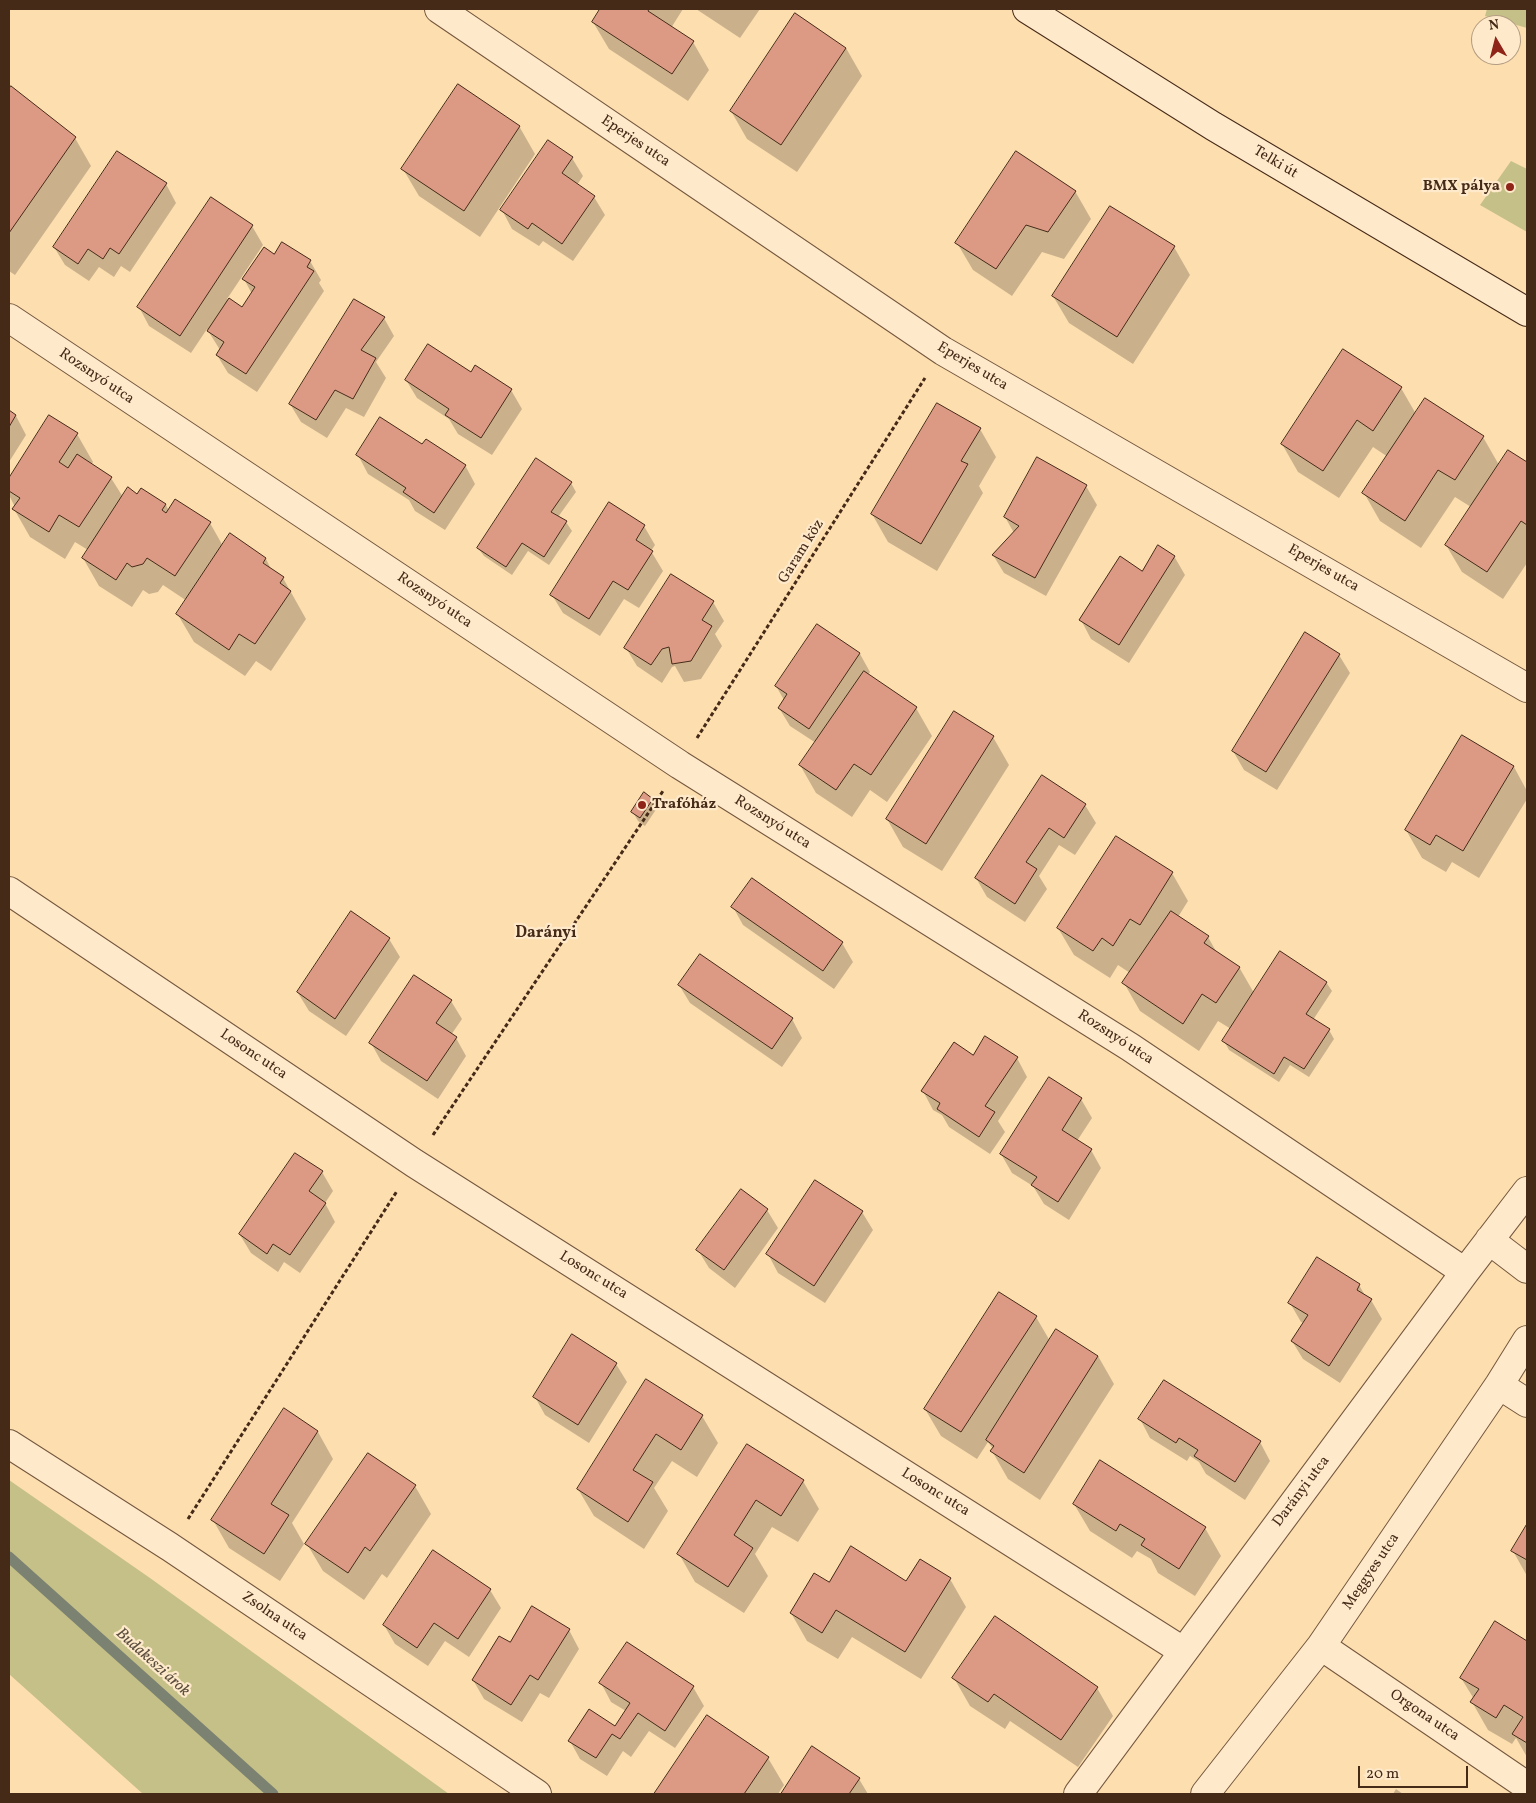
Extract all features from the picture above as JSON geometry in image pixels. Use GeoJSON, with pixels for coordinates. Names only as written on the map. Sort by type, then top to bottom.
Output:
{"type":"FeatureCollection","features":[{"type":"Feature","properties":{"kind":"street","name":"Eperjes utca"},"geometry":{"type":"LineString","coordinates":[[439,9],[943,351],[1527,688]]}},
{"type":"Feature","properties":{"kind":"street","name":"Telki út"},"geometry":{"type":"LineString","coordinates":[[1027,9],[1212,126],[1527,312]]}},
{"type":"Feature","properties":{"kind":"street","name":"Rozsnyó utca"},"geometry":{"type":"LineString","coordinates":[[9,318],[680,765],[1130,1047],[1465,1272]]}},
{"type":"Feature","properties":{"kind":"street","name":"Losonc utca"},"geometry":{"type":"LineString","coordinates":[[9,891],[414,1163],[1184,1651]]}},
{"type":"Feature","properties":{"kind":"street","name":"Darányi utca"},"geometry":{"type":"LineString","coordinates":[[1078,1794],[1527,1191]]}},
{"type":"Feature","properties":{"kind":"street"},"geometry":{"type":"LineString","coordinates":[[1489,1240],[1527,1269]]}},
{"type":"Feature","properties":{"kind":"street","name":"Meggyes utca"},"geometry":{"type":"LineString","coordinates":[[1205,1794],[1321,1646],[1499,1385],[1527,1340]]}},
{"type":"Feature","properties":{"kind":"street"},"geometry":{"type":"LineString","coordinates":[[1499,1385],[1527,1403]]}},
{"type":"Feature","properties":{"kind":"street","name":"Zsolna utca"},"geometry":{"type":"LineString","coordinates":[[9,1444],[170,1546],[536,1794]]}},
{"type":"Feature","properties":{"kind":"street","name":"Orgona utca"},"geometry":{"type":"LineString","coordinates":[[1321,1646],[1527,1786]]}},
{"type":"Feature","properties":{"kind":"path","name":"Garam köz"},"geometry":{"type":"LineString","coordinates":[[680,765],[943,351]]}},
{"type":"Feature","properties":{"kind":"shaded area"},"geometry":{"type":"Polygon","coordinates":[[[1487,9],[1527,9],[1527,28],[1521,26],[1521,15],[1485,15],[1487,9]]]}},
{"type":"Feature","properties":{"kind":"shaded area","name":"BMX pálya"},"geometry":{"type":"Polygon","coordinates":[[[1511,161],[1527,169],[1527,232],[1480,205],[1511,161]]]}},
{"type":"Feature","properties":{"kind":"shaded area"},"geometry":{"type":"Polygon","coordinates":[[[9,1480],[150,1578],[449,1794],[143,1794],[9,1674],[9,1480]]]}},
{"type":"Feature","properties":{"kind":"building"},"geometry":{"type":"Polygon","coordinates":[[[600,9],[649,9],[648,11],[694,41],[672,74],[592,22],[600,9]]]}},
{"type":"Feature","properties":{"kind":"building"},"geometry":{"type":"Polygon","coordinates":[[[795,13],[846,48],[781,145],[730,111],[795,13]]]}},
{"type":"Feature","properties":{"kind":"building"},"geometry":{"type":"Polygon","coordinates":[[[458,84],[520,126],[464,211],[401,169],[458,84]]]}},
{"type":"Feature","properties":{"kind":"building"},"geometry":{"type":"Polygon","coordinates":[[[11,86],[76,137],[9,233],[9,89],[11,86]]]}},
{"type":"Feature","properties":{"kind":"building"},"geometry":{"type":"Polygon","coordinates":[[[548,140],[573,157],[562,173],[595,196],[562,244],[532,223],[528,229],[500,210],[548,140]]]}},
{"type":"Feature","properties":{"kind":"building"},"geometry":{"type":"Polygon","coordinates":[[[117,151],[167,183],[119,254],[110,248],[103,259],[88,249],[78,264],[53,247],[117,151]]]}},
{"type":"Feature","properties":{"kind":"building"},"geometry":{"type":"Polygon","coordinates":[[[1016,151],[1076,191],[1048,232],[1026,225],[996,269],[955,243],[1016,151]]]}},
{"type":"Feature","properties":{"kind":"building"},"geometry":{"type":"Polygon","coordinates":[[[211,197],[253,225],[180,336],[137,307],[211,197]]]}},
{"type":"Feature","properties":{"kind":"building"},"geometry":{"type":"Polygon","coordinates":[[[1110,206],[1175,246],[1117,337],[1052,296],[1110,206]]]}},
{"type":"Feature","properties":{"kind":"building"},"geometry":{"type":"Polygon","coordinates":[[[282,242],[311,260],[307,267],[314,271],[246,374],[216,355],[224,342],[207,331],[229,298],[242,307],[255,287],[242,279],[264,247],[274,254],[282,242]]]}},
{"type":"Feature","properties":{"kind":"building"},"geometry":{"type":"Polygon","coordinates":[[[354,299],[385,317],[361,350],[376,358],[353,399],[335,390],[316,420],[289,404],[354,299]]]}},
{"type":"Feature","properties":{"kind":"building"},"geometry":{"type":"Polygon","coordinates":[[[428,344],[471,372],[475,365],[512,389],[481,438],[445,415],[449,409],[405,380],[428,344]]]}},
{"type":"Feature","properties":{"kind":"building"},"geometry":{"type":"Polygon","coordinates":[[[1343,349],[1402,387],[1373,431],[1357,420],[1323,471],[1281,444],[1343,349]]]}},
{"type":"Feature","properties":{"kind":"building"},"geometry":{"type":"Polygon","coordinates":[[[1425,398],[1484,436],[1455,480],[1438,470],[1405,521],[1362,493],[1425,398]]]}},
{"type":"Feature","properties":{"kind":"building"},"geometry":{"type":"Polygon","coordinates":[[[937,403],[981,428],[961,461],[968,464],[921,544],[871,514],[937,403]]]}},
{"type":"Feature","properties":{"kind":"building"},"geometry":{"type":"Polygon","coordinates":[[[9,410],[16,415],[9,427],[9,410]]]}},
{"type":"Feature","properties":{"kind":"building"},"geometry":{"type":"Polygon","coordinates":[[[49,415],[78,433],[59,462],[68,468],[77,454],[112,477],[79,527],[59,515],[49,532],[12,509],[20,498],[9,491],[9,478],[49,415]]]}},
{"type":"Feature","properties":{"kind":"building"},"geometry":{"type":"Polygon","coordinates":[[[380,417],[422,444],[426,439],[466,465],[434,513],[403,492],[406,488],[356,455],[380,417]]]}},
{"type":"Feature","properties":{"kind":"building"},"geometry":{"type":"Polygon","coordinates":[[[1508,450],[1527,462],[1527,525],[1521,521],[1487,572],[1445,545],[1508,450]]]}},
{"type":"Feature","properties":{"kind":"building"},"geometry":{"type":"Polygon","coordinates":[[[1037,457],[1087,485],[1035,578],[992,555],[1019,526],[1004,517],[1037,457]]]}},
{"type":"Feature","properties":{"kind":"building"},"geometry":{"type":"Polygon","coordinates":[[[536,458],[572,482],[551,512],[567,521],[544,557],[522,543],[506,567],[477,548],[536,458]]]}},
{"type":"Feature","properties":{"kind":"building"},"geometry":{"type":"Polygon","coordinates":[[[128,487],[137,494],[141,488],[166,504],[162,510],[166,513],[175,499],[211,522],[175,576],[147,558],[143,564],[132,567],[127,563],[116,580],[82,558],[128,487]]]}},
{"type":"Feature","properties":{"kind":"building"},"geometry":{"type":"Polygon","coordinates":[[[609,502],[645,525],[636,540],[653,551],[628,590],[613,581],[589,619],[550,595],[609,502]]]}},
{"type":"Feature","properties":{"kind":"building"},"geometry":{"type":"Polygon","coordinates":[[[230,533],[266,558],[263,563],[284,577],[280,583],[291,591],[255,644],[239,634],[229,650],[176,614],[230,533]]]}},
{"type":"Feature","properties":{"kind":"building"},"geometry":{"type":"Polygon","coordinates":[[[1158,545],[1175,556],[1119,645],[1079,620],[1120,556],[1142,571],[1158,545]]]}},
{"type":"Feature","properties":{"kind":"building"},"geometry":{"type":"Polygon","coordinates":[[[671,574],[714,601],[702,620],[712,626],[691,661],[672,664],[669,647],[662,649],[651,665],[624,648],[671,574]]]}},
{"type":"Feature","properties":{"kind":"building"},"geometry":{"type":"Polygon","coordinates":[[[817,624],[860,653],[809,729],[778,708],[787,694],[775,686],[817,624]]]}},
{"type":"Feature","properties":{"kind":"building"},"geometry":{"type":"Polygon","coordinates":[[[1305,632],[1340,654],[1266,772],[1232,751],[1305,632]]]}},
{"type":"Feature","properties":{"kind":"building"},"geometry":{"type":"Polygon","coordinates":[[[864,671],[917,707],[871,775],[854,764],[836,790],[799,765],[864,671]]]}},
{"type":"Feature","properties":{"kind":"building"},"geometry":{"type":"Polygon","coordinates":[[[954,711],[994,736],[926,844],[886,819],[954,711]]]}},
{"type":"Feature","properties":{"kind":"building"},"geometry":{"type":"Polygon","coordinates":[[[1462,735],[1514,766],[1463,851],[1436,835],[1430,845],[1405,830],[1462,735]]]}},
{"type":"Feature","properties":{"kind":"building"},"geometry":{"type":"Polygon","coordinates":[[[1042,775],[1086,804],[1064,838],[1049,828],[1026,862],[1037,869],[1015,904],[975,878],[1042,775]]]}},
{"type":"Feature","properties":{"kind":"building","name":"Trafóház"},"geometry":{"type":"Polygon","coordinates":[[[644,792],[653,799],[640,818],[631,812],[644,792]]]}},
{"type":"Feature","properties":{"kind":"building"},"geometry":{"type":"Polygon","coordinates":[[[1116,836],[1173,872],[1140,925],[1130,919],[1113,946],[1102,938],[1093,951],[1057,928],[1116,836]]]}},
{"type":"Feature","properties":{"kind":"building"},"geometry":{"type":"Polygon","coordinates":[[[752,878],[843,942],[823,971],[731,907],[752,878]]]}},
{"type":"Feature","properties":{"kind":"building"},"geometry":{"type":"Polygon","coordinates":[[[351,911],[390,938],[335,1019],[297,992],[351,911]]]}},
{"type":"Feature","properties":{"kind":"building"},"geometry":{"type":"Polygon","coordinates":[[[1171,911],[1209,936],[1204,943],[1240,967],[1216,1003],[1202,994],[1183,1024],[1122,983],[1171,911]]]}},
{"type":"Feature","properties":{"kind":"building"},"geometry":{"type":"Polygon","coordinates":[[[1280,951],[1327,982],[1306,1014],[1330,1029],[1304,1069],[1284,1057],[1274,1074],[1222,1041],[1280,951]]]}},
{"type":"Feature","properties":{"kind":"building"},"geometry":{"type":"Polygon","coordinates":[[[700,954],[793,1018],[772,1049],[678,985],[700,954]]]}},
{"type":"Feature","properties":{"kind":"building"},"geometry":{"type":"Polygon","coordinates":[[[414,975],[452,1000],[436,1023],[457,1037],[427,1081],[369,1043],[414,975]]]}},
{"type":"Feature","properties":{"kind":"building"},"geometry":{"type":"Polygon","coordinates":[[[985,1036],[1018,1057],[985,1106],[995,1112],[979,1137],[937,1109],[940,1103],[921,1091],[954,1042],[973,1055],[985,1036]]]}},
{"type":"Feature","properties":{"kind":"building"},"geometry":{"type":"Polygon","coordinates":[[[1049,1077],[1082,1098],[1062,1130],[1092,1149],[1058,1202],[1031,1185],[1037,1177],[1000,1154],[1049,1077]]]}},
{"type":"Feature","properties":{"kind":"building"},"geometry":{"type":"Polygon","coordinates":[[[295,1153],[323,1171],[309,1191],[326,1203],[290,1255],[273,1244],[267,1254],[239,1234],[295,1153]]]}},
{"type":"Feature","properties":{"kind":"building"},"geometry":{"type":"Polygon","coordinates":[[[815,1180],[863,1211],[814,1286],[766,1254],[815,1180]]]}},
{"type":"Feature","properties":{"kind":"building"},"geometry":{"type":"Polygon","coordinates":[[[741,1189],[768,1209],[724,1270],[696,1250],[741,1189]]]}},
{"type":"Feature","properties":{"kind":"building"},"geometry":{"type":"Polygon","coordinates":[[[1317,1257],[1360,1284],[1357,1290],[1372,1299],[1329,1366],[1291,1341],[1308,1315],[1288,1303],[1317,1257]]]}},
{"type":"Feature","properties":{"kind":"building"},"geometry":{"type":"Polygon","coordinates":[[[999,1292],[1037,1316],[961,1432],[924,1409],[999,1292]]]}},
{"type":"Feature","properties":{"kind":"building"},"geometry":{"type":"Polygon","coordinates":[[[1056,1329],[1098,1356],[1024,1473],[990,1451],[994,1446],[986,1440],[1056,1329]]]}},
{"type":"Feature","properties":{"kind":"building"},"geometry":{"type":"Polygon","coordinates":[[[572,1334],[617,1363],[578,1425],[533,1397],[572,1334]]]}},
{"type":"Feature","properties":{"kind":"building"},"geometry":{"type":"Polygon","coordinates":[[[646,1379],[703,1415],[681,1450],[656,1434],[633,1470],[653,1482],[628,1522],[577,1489],[646,1379]]]}},
{"type":"Feature","properties":{"kind":"building"},"geometry":{"type":"Polygon","coordinates":[[[1164,1380],[1261,1441],[1235,1482],[1194,1456],[1198,1450],[1179,1438],[1176,1443],[1138,1419],[1164,1380]]]}},
{"type":"Feature","properties":{"kind":"building"},"geometry":{"type":"Polygon","coordinates":[[[284,1408],[318,1431],[271,1504],[289,1515],[264,1554],[211,1520],[284,1408]]]}},
{"type":"Feature","properties":{"kind":"building"},"geometry":{"type":"Polygon","coordinates":[[[747,1444],[804,1480],[781,1516],[756,1500],[734,1535],[753,1548],[728,1587],[677,1554],[747,1444]]]}},
{"type":"Feature","properties":{"kind":"building"},"geometry":{"type":"Polygon","coordinates":[[[368,1453],[416,1485],[370,1551],[365,1547],[348,1573],[305,1544],[368,1453]]]}},
{"type":"Feature","properties":{"kind":"building"},"geometry":{"type":"Polygon","coordinates":[[[1100,1460],[1206,1527],[1179,1569],[1141,1545],[1145,1539],[1120,1524],[1116,1531],[1073,1504],[1100,1460]]]}},
{"type":"Feature","properties":{"kind":"building"},"geometry":{"type":"Polygon","coordinates":[[[1527,1524],[1527,1560],[1511,1551],[1527,1524]]]}},
{"type":"Feature","properties":{"kind":"building"},"geometry":{"type":"Polygon","coordinates":[[[851,1546],[906,1581],[920,1559],[951,1578],[905,1652],[836,1610],[822,1633],[790,1613],[814,1573],[829,1582],[851,1546]]]}},
{"type":"Feature","properties":{"kind":"building"},"geometry":{"type":"Polygon","coordinates":[[[433,1550],[491,1589],[458,1639],[434,1623],[417,1648],[383,1625],[433,1550]]]}},
{"type":"Feature","properties":{"kind":"building"},"geometry":{"type":"Polygon","coordinates":[[[532,1606],[570,1629],[538,1680],[530,1675],[511,1705],[472,1680],[499,1636],[510,1642],[532,1606]]]}},
{"type":"Feature","properties":{"kind":"building"},"geometry":{"type":"Polygon","coordinates":[[[995,1616],[1098,1687],[1061,1740],[994,1694],[988,1702],[952,1678],[995,1616]]]}},
{"type":"Feature","properties":{"kind":"building"},"geometry":{"type":"Polygon","coordinates":[[[1495,1621],[1527,1641],[1527,1743],[1512,1734],[1523,1717],[1504,1705],[1496,1718],[1470,1702],[1479,1689],[1460,1678],[1495,1621]]]}},
{"type":"Feature","properties":{"kind":"building"},"geometry":{"type":"Polygon","coordinates":[[[627,1642],[694,1686],[665,1731],[638,1713],[620,1739],[612,1734],[596,1758],[568,1741],[589,1709],[615,1726],[630,1703],[599,1683],[627,1642]]]}},
{"type":"Feature","properties":{"kind":"building"},"geometry":{"type":"Polygon","coordinates":[[[707,1715],[769,1757],[744,1794],[654,1794],[707,1715]]]}},
{"type":"Feature","properties":{"kind":"building"},"geometry":{"type":"Polygon","coordinates":[[[812,1746],[860,1778],[849,1794],[781,1794],[812,1746]]]}},
{"type":"Feature","properties":{"kind":"waterway","name":"Budakeszi árok"},"geometry":{"type":"LineString","coordinates":[[9,1557],[273,1794]]}},
{"type":"Feature","properties":{"kind":"place","name":"BMX pálya"},"geometry":{"type":"Point","coordinates":[1510,187]}},
{"type":"Feature","properties":{"kind":"place","name":"Trafóház"},"geometry":{"type":"Point","coordinates":[642,805]}},
{"type":"Feature","properties":{"kind":"district","name":"Darányi"},"geometry":{"type":"Point","coordinates":[546,934]}}]}
